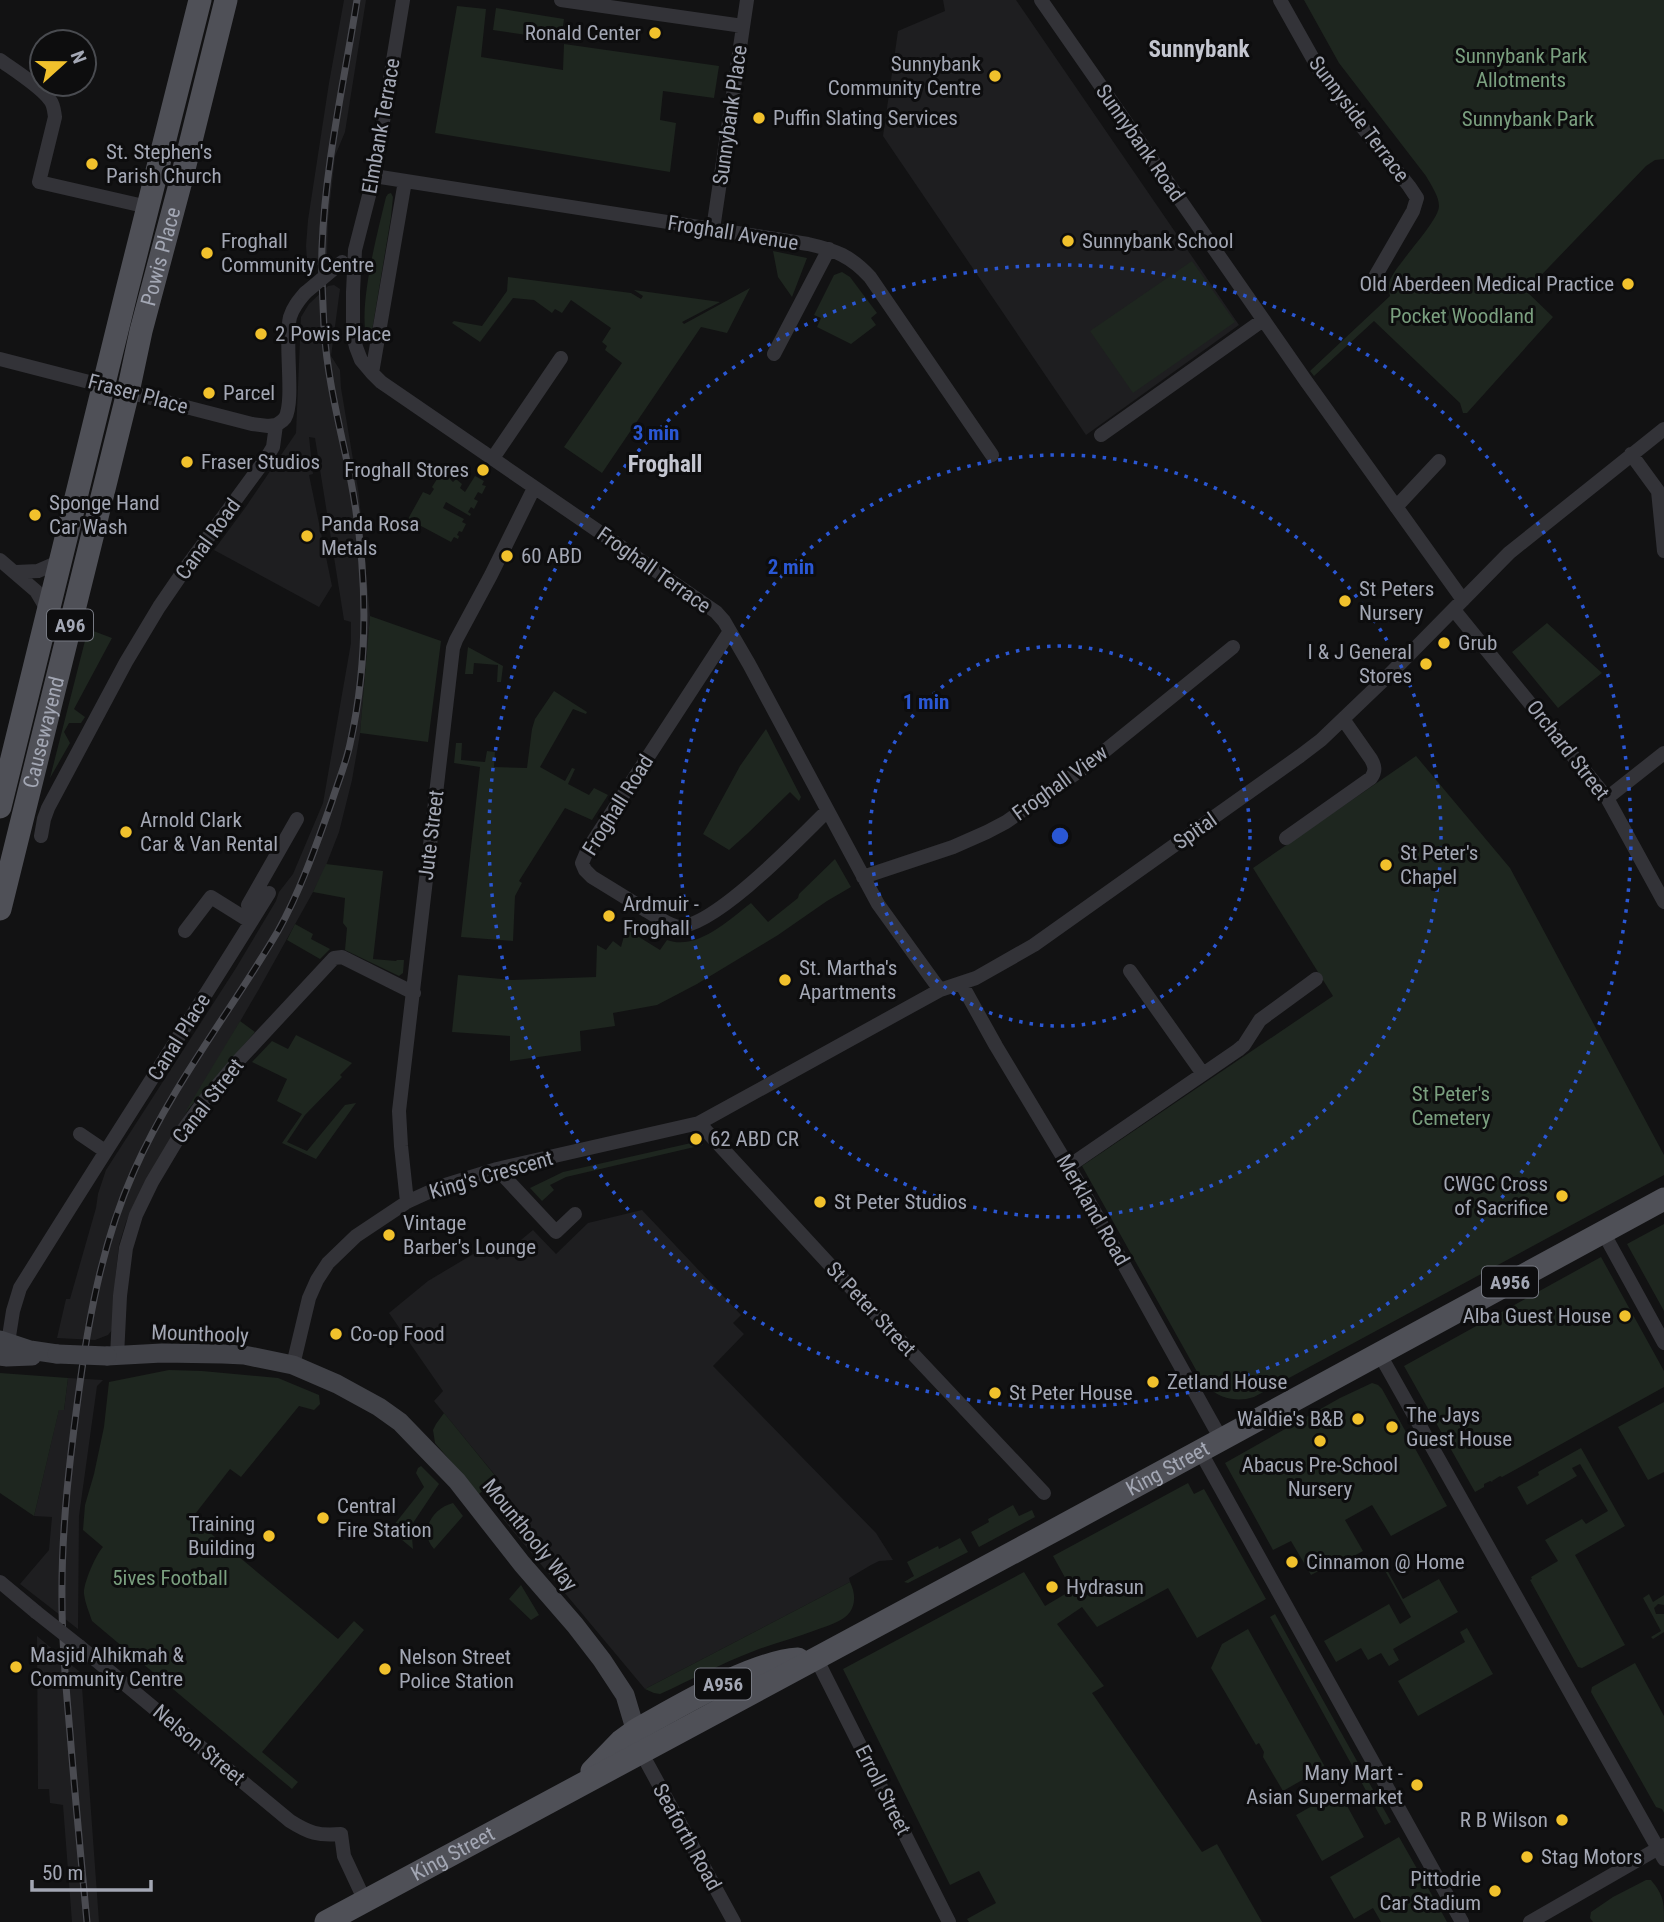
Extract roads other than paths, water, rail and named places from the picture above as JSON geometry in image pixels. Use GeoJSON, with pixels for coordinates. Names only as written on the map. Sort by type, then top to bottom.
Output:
{"type":"FeatureCollection","features":[{"type":"Feature","properties":{"kind":"main road","name":"Powis Place"},"geometry":{"type":"LineString","coordinates":[[104,386],[200,0]]}},
{"type":"Feature","properties":{"kind":"main road","name":"Powis Place"},"geometry":{"type":"LineString","coordinates":[[128,392],[141,331],[226,0]]}},
{"type":"Feature","properties":{"kind":"main road","name":"Causewayend"},"geometry":{"type":"LineString","coordinates":[[0,807],[104,386]]}},
{"type":"Feature","properties":{"kind":"main road","name":"Causewayend"},"geometry":{"type":"LineString","coordinates":[[0,909],[128,392]]}},
{"type":"Feature","properties":{"kind":"main road","name":"King Street"},"geometry":{"type":"LineString","coordinates":[[326,1922],[578,1786],[621,1741],[638,1741],[716,1687],[791,1659],[816,1658],[1664,1199]]}},
{"type":"Feature","properties":{"kind":"main road","name":"Mounthooly"},"geometry":{"type":"LineString","coordinates":[[4,1349],[112,1356],[162,1353],[244,1355],[293,1365],[337,1384]]}},
{"type":"Feature","properties":{"kind":"main road","name":"Mounthooly Way"},"geometry":{"type":"LineString","coordinates":[[337,1384],[400,1422],[457,1481],[602,1660],[625,1695],[638,1741]]}},
{"type":"Feature","properties":{"kind":"street","name":"Elmbank Terrace"},"geometry":{"type":"LineString","coordinates":[[355,250],[374,176],[402,0]]}},
{"type":"Feature","properties":{"kind":"street"},"geometry":{"type":"LineString","coordinates":[[561,0],[743,26]]}},
{"type":"Feature","properties":{"kind":"street","name":"Sunnybank Place"},"geometry":{"type":"LineString","coordinates":[[713,229],[747,0]]}},
{"type":"Feature","properties":{"kind":"street","name":"Sunnybank Road"},"geometry":{"type":"LineString","coordinates":[[1041,0],[1396,507],[1459,605]]}},
{"type":"Feature","properties":{"kind":"street","name":"Sunnyside Terrace"},"geometry":{"type":"LineString","coordinates":[[1280,0],[1321,73],[1417,198],[1413,211],[1376,275]]}},
{"type":"Feature","properties":{"kind":"street"},"geometry":{"type":"LineString","coordinates":[[0,60],[43,93],[54,109],[55,117],[39,182],[148,207]]}},
{"type":"Feature","properties":{"kind":"street","name":"Froghall Avenue"},"geometry":{"type":"LineString","coordinates":[[374,176],[713,229],[829,249],[848,257],[870,276],[992,455]]}},
{"type":"Feature","properties":{"kind":"street","name":"Elmbank Terrace"},"geometry":{"type":"LineString","coordinates":[[372,373],[405,181]]}},
{"type":"Feature","properties":{"kind":"street"},"geometry":{"type":"LineString","coordinates":[[775,355],[829,249]]}},
{"type":"Feature","properties":{"kind":"street","name":"Canal Road"},"geometry":{"type":"LineString","coordinates":[[41,836],[48,808],[126,662],[163,601],[273,447],[276,425],[284,418],[288,407],[288,342],[290,316],[294,307],[305,293],[355,250]]}},
{"type":"Feature","properties":{"kind":"street","name":"Froghall Terrace"},"geometry":{"type":"LineString","coordinates":[[355,250],[353,334],[361,360],[393,391],[716,612],[730,631],[863,877],[893,927],[940,990]]}},
{"type":"Feature","properties":{"kind":"street"},"geometry":{"type":"LineString","coordinates":[[1101,435],[1263,320]]}},
{"type":"Feature","properties":{"kind":"street"},"geometry":{"type":"LineString","coordinates":[[493,458],[561,358]]}},
{"type":"Feature","properties":{"kind":"street","name":"Fraser Place"},"geometry":{"type":"LineString","coordinates":[[0,359],[252,424],[276,425]]}},
{"type":"Feature","properties":{"kind":"street","name":"Spital"},"geometry":{"type":"LineString","coordinates":[[699,1124],[940,990],[989,971],[1053,933],[1292,762],[1343,719],[1509,553],[1664,429]]}},
{"type":"Feature","properties":{"kind":"street"},"geometry":{"type":"LineString","coordinates":[[1631,454],[1658,491],[1664,551]]}},
{"type":"Feature","properties":{"kind":"street"},"geometry":{"type":"LineString","coordinates":[[1396,507],[1439,461]]}},
{"type":"Feature","properties":{"kind":"street","name":"Jute Street"},"geometry":{"type":"LineString","coordinates":[[407,1202],[400,1111],[453,648],[534,488]]}},
{"type":"Feature","properties":{"kind":"street"},"geometry":{"type":"LineString","coordinates":[[0,560],[36,591],[48,611]]}},
{"type":"Feature","properties":{"kind":"street"},"geometry":{"type":"LineString","coordinates":[[16,572],[38,571],[61,561]]}},
{"type":"Feature","properties":{"kind":"street","name":"Orchard Street"},"geometry":{"type":"LineString","coordinates":[[1459,605],[1607,798],[1664,902]]}},
{"type":"Feature","properties":{"kind":"street","name":"Froghall Road"},"geometry":{"type":"LineString","coordinates":[[730,631],[588,849],[582,863],[585,870],[592,877],[666,922],[680,926],[689,925],[718,909],[751,883],[827,811]]}},
{"type":"Feature","properties":{"kind":"street","name":"Froghall View"},"geometry":{"type":"LineString","coordinates":[[863,877],[953,847],[1006,822],[1085,766],[1233,647]]}},
{"type":"Feature","properties":{"kind":"street"},"geometry":{"type":"LineString","coordinates":[[1286,838],[1374,774],[1375,768],[1371,759],[1343,719]]}},
{"type":"Feature","properties":{"kind":"street"},"geometry":{"type":"LineString","coordinates":[[1607,798],[1664,753]]}},
{"type":"Feature","properties":{"kind":"street","name":"Canal Place"},"geometry":{"type":"LineString","coordinates":[[251,922],[248,905],[297,819]]}},
{"type":"Feature","properties":{"kind":"street","name":"Canal Place"},"geometry":{"type":"LineString","coordinates":[[4,1349],[20,1288],[269,893]]}},
{"type":"Feature","properties":{"kind":"street"},"geometry":{"type":"LineString","coordinates":[[185,931],[211,897],[251,922]]}},
{"type":"Feature","properties":{"kind":"street","name":"Canal Street"},"geometry":{"type":"LineString","coordinates":[[112,1356],[130,1232],[142,1202],[167,1155],[204,1101],[239,1059],[334,958],[342,957],[414,993]]}},
{"type":"Feature","properties":{"kind":"street"},"geometry":{"type":"LineString","coordinates":[[1130,971],[1203,1074]]}},
{"type":"Feature","properties":{"kind":"street"},"geometry":{"type":"LineString","coordinates":[[1069,1166],[1244,1045],[1260,1020],[1316,979]]}},
{"type":"Feature","properties":{"kind":"street","name":"Merkland Road"},"geometry":{"type":"LineString","coordinates":[[961,983],[1069,1166],[1222,1439]]}},
{"type":"Feature","properties":{"kind":"street","name":"King's Crescent"},"geometry":{"type":"LineString","coordinates":[[293,1365],[309,1298],[328,1263],[356,1236],[407,1202],[442,1186],[497,1169],[699,1124]]}},
{"type":"Feature","properties":{"kind":"street","name":"St Peter Street"},"geometry":{"type":"LineString","coordinates":[[699,1124],[1044,1493]]}},
{"type":"Feature","properties":{"kind":"street"},"geometry":{"type":"LineString","coordinates":[[80,1134],[105,1151]]}},
{"type":"Feature","properties":{"kind":"street"},"geometry":{"type":"LineString","coordinates":[[497,1169],[556,1232],[575,1214]]}},
{"type":"Feature","properties":{"kind":"street"},"geometry":{"type":"LineString","coordinates":[[1603,1232],[1664,1343]]}},
{"type":"Feature","properties":{"kind":"street"},"geometry":{"type":"LineString","coordinates":[[1379,1353],[1662,1851],[1631,1864],[1530,1922]]}},
{"type":"Feature","properties":{"kind":"street"},"geometry":{"type":"LineString","coordinates":[[1200,1451],[1461,1920]]}},
{"type":"Feature","properties":{"kind":"street","name":"Nelson Street"},"geometry":{"type":"LineString","coordinates":[[0,1582],[290,1821],[316,1835],[341,1834],[344,1856],[365,1901]]}},
{"type":"Feature","properties":{"kind":"street","name":"Erroll Street"},"geometry":{"type":"LineString","coordinates":[[816,1658],[950,1922]]}},
{"type":"Feature","properties":{"kind":"street","name":"Seaforth Road"},"geometry":{"type":"LineString","coordinates":[[638,1741],[734,1922]]}},
{"type":"Feature","properties":{"kind":"railway"},"geometry":{"type":"LineString","coordinates":[[87,1922],[64,1668],[62,1575],[73,1438],[94,1302],[114,1222],[149,1139],[184,1078],[260,961],[294,900],[344,765],[361,677],[364,610],[360,542],[328,365],[322,258],[331,155],[357,0]]}},
{"type":"Feature","properties":{"kind":"place","name":"Ronald Center"},"geometry":{"type":"Point","coordinates":[655,33]}},
{"type":"Feature","properties":{"kind":"place","name":"Sunnybank Community Centre"},"geometry":{"type":"Point","coordinates":[995,76]}},
{"type":"Feature","properties":{"kind":"place","name":"Puffin Slating Services"},"geometry":{"type":"Point","coordinates":[759,118]}},
{"type":"Feature","properties":{"kind":"place","name":"St. Stephen's Parish Church"},"geometry":{"type":"Point","coordinates":[92,164]}},
{"type":"Feature","properties":{"kind":"place","name":"Sunnybank School"},"geometry":{"type":"Point","coordinates":[1068,241]}},
{"type":"Feature","properties":{"kind":"place","name":"Froghall Community Centre"},"geometry":{"type":"Point","coordinates":[207,253]}},
{"type":"Feature","properties":{"kind":"place","name":"Old Aberdeen Medical Practice"},"geometry":{"type":"Point","coordinates":[1628,284]}},
{"type":"Feature","properties":{"kind":"place","name":"2 Powis Place"},"geometry":{"type":"Point","coordinates":[261,334]}},
{"type":"Feature","properties":{"kind":"place","name":"Parcel"},"geometry":{"type":"Point","coordinates":[209,393]}},
{"type":"Feature","properties":{"kind":"place","name":"Fraser Studios"},"geometry":{"type":"Point","coordinates":[187,462]}},
{"type":"Feature","properties":{"kind":"place","name":"Froghall Stores"},"geometry":{"type":"Point","coordinates":[483,470]}},
{"type":"Feature","properties":{"kind":"place","name":"Sponge Hand Car Wash"},"geometry":{"type":"Point","coordinates":[35,515]}},
{"type":"Feature","properties":{"kind":"place","name":"Panda Rosa Metals"},"geometry":{"type":"Point","coordinates":[307,536]}},
{"type":"Feature","properties":{"kind":"place","name":"60 ABD"},"geometry":{"type":"Point","coordinates":[507,556]}},
{"type":"Feature","properties":{"kind":"place","name":"St Peters Nursery"},"geometry":{"type":"Point","coordinates":[1345,601]}},
{"type":"Feature","properties":{"kind":"place","name":"Grub"},"geometry":{"type":"Point","coordinates":[1444,643]}},
{"type":"Feature","properties":{"kind":"place","name":"I & J General Stores"},"geometry":{"type":"Point","coordinates":[1426,664]}},
{"type":"Feature","properties":{"kind":"place","name":"Arnold Clark Car & Van Rental"},"geometry":{"type":"Point","coordinates":[126,832]}},
{"type":"Feature","properties":{"kind":"place","name":"St Peter's Chapel"},"geometry":{"type":"Point","coordinates":[1386,865]}},
{"type":"Feature","properties":{"kind":"place","name":"Ardmuir - Froghall"},"geometry":{"type":"Point","coordinates":[609,916]}},
{"type":"Feature","properties":{"kind":"place","name":"St. Martha's Apartments"},"geometry":{"type":"Point","coordinates":[785,980]}},
{"type":"Feature","properties":{"kind":"place","name":"62 ABD CR"},"geometry":{"type":"Point","coordinates":[696,1139]}},
{"type":"Feature","properties":{"kind":"place","name":"CWGC Cross of Sacrifice"},"geometry":{"type":"Point","coordinates":[1562,1196]}},
{"type":"Feature","properties":{"kind":"place","name":"St Peter Studios"},"geometry":{"type":"Point","coordinates":[820,1202]}},
{"type":"Feature","properties":{"kind":"place","name":"Vintage Barber's Lounge"},"geometry":{"type":"Point","coordinates":[389,1235]}},
{"type":"Feature","properties":{"kind":"place","name":"Alba Guest House"},"geometry":{"type":"Point","coordinates":[1625,1316]}},
{"type":"Feature","properties":{"kind":"place","name":"Co-op Food"},"geometry":{"type":"Point","coordinates":[336,1334]}},
{"type":"Feature","properties":{"kind":"place","name":"Zetland House"},"geometry":{"type":"Point","coordinates":[1153,1382]}},
{"type":"Feature","properties":{"kind":"place","name":"St Peter House"},"geometry":{"type":"Point","coordinates":[995,1393]}},
{"type":"Feature","properties":{"kind":"place","name":"Waldie's B&B"},"geometry":{"type":"Point","coordinates":[1358,1419]}},
{"type":"Feature","properties":{"kind":"place","name":"The Jays Guest House"},"geometry":{"type":"Point","coordinates":[1392,1427]}},
{"type":"Feature","properties":{"kind":"place","name":"Abacus Pre-School Nursery"},"geometry":{"type":"Point","coordinates":[1320,1441]}},
{"type":"Feature","properties":{"kind":"place","name":"Central Fire Station"},"geometry":{"type":"Point","coordinates":[323,1518]}},
{"type":"Feature","properties":{"kind":"place","name":"Training Building"},"geometry":{"type":"Point","coordinates":[269,1536]}},
{"type":"Feature","properties":{"kind":"place","name":"Cinnamon @ Home"},"geometry":{"type":"Point","coordinates":[1292,1562]}},
{"type":"Feature","properties":{"kind":"place","name":"Hydrasun"},"geometry":{"type":"Point","coordinates":[1052,1587]}},
{"type":"Feature","properties":{"kind":"place","name":"Masjid Alhikmah & Community Centre"},"geometry":{"type":"Point","coordinates":[16,1667]}},
{"type":"Feature","properties":{"kind":"place","name":"Nelson Street Police Station"},"geometry":{"type":"Point","coordinates":[385,1669]}},
{"type":"Feature","properties":{"kind":"place","name":"Many Mart - Asian Supermarket"},"geometry":{"type":"Point","coordinates":[1417,1785]}},
{"type":"Feature","properties":{"kind":"place","name":"R B Wilson"},"geometry":{"type":"Point","coordinates":[1562,1820]}},
{"type":"Feature","properties":{"kind":"place","name":"Stag Motors"},"geometry":{"type":"Point","coordinates":[1527,1857]}},
{"type":"Feature","properties":{"kind":"place","name":"Pittodrie Car Stadium"},"geometry":{"type":"Point","coordinates":[1495,1891]}},
{"type":"Feature","properties":{"kind":"district","name":"Sunnybank"},"geometry":{"type":"Point","coordinates":[1199,49]}},
{"type":"Feature","properties":{"kind":"district","name":"Froghall"},"geometry":{"type":"Point","coordinates":[665,464]}},
{"type":"Feature","properties":{"kind":"park label","name":"Sunnybank Park Allotments"},"geometry":{"type":"Point","coordinates":[1521,68]}},
{"type":"Feature","properties":{"kind":"park label","name":"Sunnybank Park"},"geometry":{"type":"Point","coordinates":[1528,119]}},
{"type":"Feature","properties":{"kind":"park label","name":"Pocket Woodland"},"geometry":{"type":"Point","coordinates":[1462,316]}},
{"type":"Feature","properties":{"kind":"park label","name":"St Peter's Cemetery"},"geometry":{"type":"Point","coordinates":[1451,1106]}},
{"type":"Feature","properties":{"kind":"park label","name":"5ives Football"},"geometry":{"type":"Point","coordinates":[170,1578]}}]}
